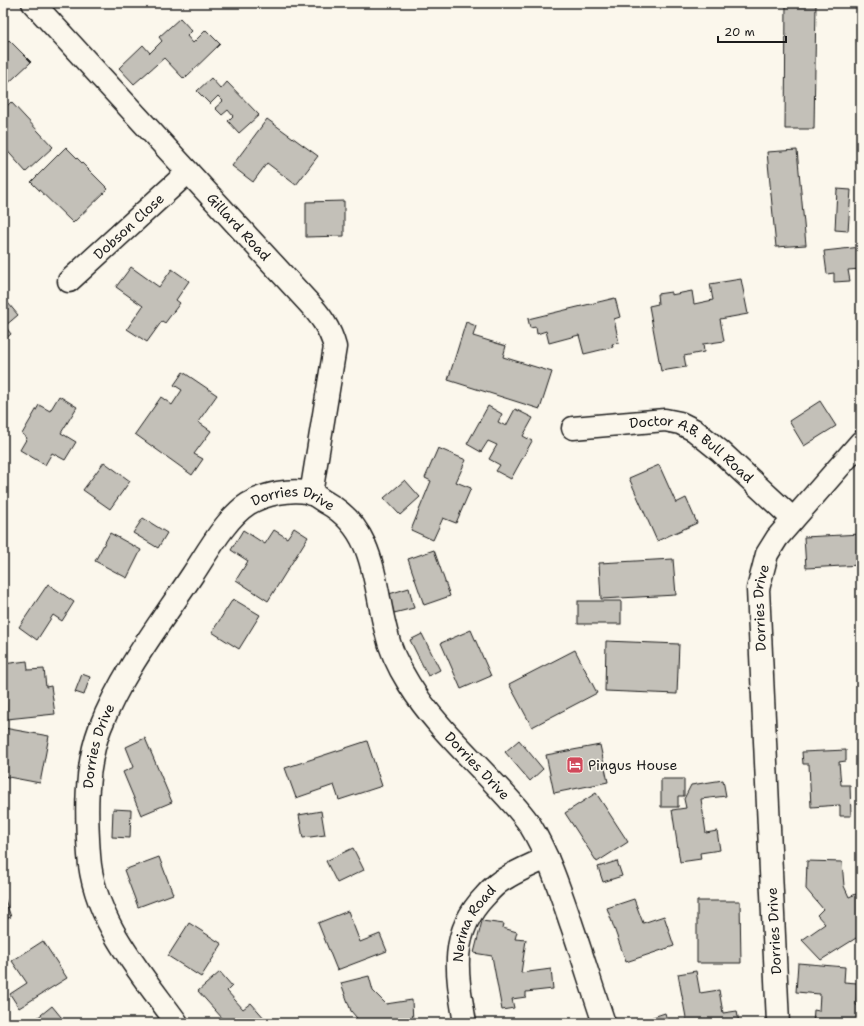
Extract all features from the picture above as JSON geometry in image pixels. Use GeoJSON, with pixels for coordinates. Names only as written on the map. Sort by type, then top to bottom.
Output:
{"type":"FeatureCollection","features":[{"type":"Feature","properties":{"kind":"street","name":"Gillard Road"},"geometry":{"type":"LineString","coordinates":[[33,3],[307,301],[322,318],[332,334],[335,348],[311,494]]}},
{"type":"Feature","properties":{"kind":"street","name":"Dobson Close"},"geometry":{"type":"LineString","coordinates":[[69,281],[188,172]]}},
{"type":"Feature","properties":{"kind":"street","name":"Doctor A.B. Bull Road"},"geometry":{"type":"LineString","coordinates":[[573,428],[665,420],[680,423],[694,430],[720,451],[794,519]]}},
{"type":"Feature","properties":{"kind":"street","name":"Dorries Drive"},"geometry":{"type":"LineString","coordinates":[[778,1023],[758,589],[768,554],[777,538],[861,442]]}},
{"type":"Feature","properties":{"kind":"street","name":"Dorries Drive"},"geometry":{"type":"LineString","coordinates":[[177,1023],[115,936],[95,886],[89,858],[88,782],[100,730],[126,672],[224,529],[238,512],[248,504],[264,496],[300,492],[311,494],[333,506],[350,519],[361,534],[370,557],[386,636],[408,684],[432,716],[514,805],[529,824],[547,858],[561,891],[604,1023]]}},
{"type":"Feature","properties":{"kind":"street","name":"Nerina Road"},"geometry":{"type":"LineString","coordinates":[[465,1023],[457,976],[458,946],[465,924],[473,908],[504,878],[547,858]]}},
{"type":"Feature","properties":{"kind":"building"},"geometry":{"type":"Polygon","coordinates":[[[786,3],[816,3],[814,129],[785,129],[786,3]]]}},
{"type":"Feature","properties":{"kind":"building"},"geometry":{"type":"Polygon","coordinates":[[[180,18],[192,31],[187,36],[193,43],[206,30],[220,44],[184,79],[164,58],[134,84],[119,68],[143,45],[150,53],[162,41],[159,37],[180,18]]]}},
{"type":"Feature","properties":{"kind":"building"},"geometry":{"type":"Polygon","coordinates":[[[9,40],[31,62],[3,88],[3,46],[9,40]]]}},
{"type":"Feature","properties":{"kind":"building"},"geometry":{"type":"Polygon","coordinates":[[[211,78],[221,89],[227,82],[259,115],[239,133],[228,121],[233,116],[228,110],[222,115],[215,108],[223,101],[218,96],[210,104],[197,91],[211,78]]]}},
{"type":"Feature","properties":{"kind":"building"},"geometry":{"type":"Polygon","coordinates":[[[11,102],[53,147],[26,172],[3,146],[3,141],[8,137],[3,131],[3,110],[11,102]]]}},
{"type":"Feature","properties":{"kind":"building"},"geometry":{"type":"Polygon","coordinates":[[[267,119],[318,156],[296,185],[267,163],[253,182],[232,166],[267,119]]]}},
{"type":"Feature","properties":{"kind":"building"},"geometry":{"type":"Polygon","coordinates":[[[66,147],[108,189],[73,223],[31,182],[66,147]]]}},
{"type":"Feature","properties":{"kind":"building"},"geometry":{"type":"Polygon","coordinates":[[[797,150],[806,245],[776,247],[767,152],[797,150]]]}},
{"type":"Feature","properties":{"kind":"building"},"geometry":{"type":"Polygon","coordinates":[[[837,189],[851,190],[848,231],[835,230],[837,189]]]}},
{"type":"Feature","properties":{"kind":"building"},"geometry":{"type":"Polygon","coordinates":[[[344,201],[344,236],[306,237],[306,202],[344,201]]]}},
{"type":"Feature","properties":{"kind":"building"},"geometry":{"type":"Polygon","coordinates":[[[861,247],[861,269],[848,270],[850,281],[834,282],[834,273],[827,274],[824,251],[861,247]]]}},
{"type":"Feature","properties":{"kind":"building"},"geometry":{"type":"Polygon","coordinates":[[[131,267],[159,287],[172,269],[189,281],[176,300],[180,303],[165,323],[162,321],[147,342],[127,329],[143,306],[116,287],[131,267]]]}},
{"type":"Feature","properties":{"kind":"building"},"geometry":{"type":"Polygon","coordinates":[[[741,279],[748,314],[720,319],[724,341],[703,344],[704,352],[684,356],[686,367],[661,371],[649,306],[658,304],[657,294],[671,292],[671,295],[692,291],[694,304],[713,300],[710,284],[741,279]]]}},
{"type":"Feature","properties":{"kind":"building"},"geometry":{"type":"Polygon","coordinates":[[[3,297],[18,315],[5,326],[11,334],[3,341],[3,297]]]}},
{"type":"Feature","properties":{"kind":"building"},"geometry":{"type":"Polygon","coordinates":[[[615,298],[620,317],[614,319],[619,343],[612,344],[613,347],[584,354],[579,335],[549,343],[546,331],[537,334],[536,327],[530,328],[528,319],[615,298]]]}},
{"type":"Feature","properties":{"kind":"building"},"geometry":{"type":"Polygon","coordinates":[[[466,322],[476,326],[473,336],[506,346],[503,357],[552,372],[540,409],[448,380],[466,322]]]}},
{"type":"Feature","properties":{"kind":"building"},"geometry":{"type":"Polygon","coordinates":[[[183,372],[217,395],[198,422],[211,431],[194,454],[203,459],[192,475],[135,434],[161,397],[172,405],[182,390],[174,385],[183,372]]]}},
{"type":"Feature","properties":{"kind":"building"},"geometry":{"type":"Polygon","coordinates":[[[59,396],[77,407],[61,433],[76,442],[65,460],[52,453],[45,465],[20,450],[27,438],[22,434],[39,405],[50,411],[59,396]]]}},
{"type":"Feature","properties":{"kind":"building"},"geometry":{"type":"Polygon","coordinates":[[[820,401],[836,426],[804,446],[789,421],[820,401]]]}},
{"type":"Feature","properties":{"kind":"building"},"geometry":{"type":"Polygon","coordinates":[[[488,406],[502,414],[498,422],[506,426],[515,409],[533,418],[523,436],[532,441],[511,479],[496,471],[500,465],[489,459],[497,445],[488,441],[481,452],[467,444],[488,406]]]}},
{"type":"Feature","properties":{"kind":"building"},"geometry":{"type":"Polygon","coordinates":[[[438,448],[466,460],[456,482],[471,488],[456,523],[443,518],[433,540],[411,530],[431,481],[425,478],[438,448]]]}},
{"type":"Feature","properties":{"kind":"building"},"geometry":{"type":"Polygon","coordinates":[[[104,462],[130,481],[110,509],[83,490],[104,462]]]}},
{"type":"Feature","properties":{"kind":"building"},"geometry":{"type":"Polygon","coordinates":[[[659,465],[676,503],[686,498],[697,523],[657,541],[629,478],[659,465]]]}},
{"type":"Feature","properties":{"kind":"building"},"geometry":{"type":"Polygon","coordinates":[[[405,480],[420,497],[400,515],[384,498],[405,480]]]}},
{"type":"Feature","properties":{"kind":"building"},"geometry":{"type":"Polygon","coordinates":[[[143,518],[167,533],[158,548],[133,533],[143,518]]]}},
{"type":"Feature","properties":{"kind":"building"},"geometry":{"type":"Polygon","coordinates":[[[294,528],[308,537],[268,601],[236,580],[248,561],[231,550],[243,530],[265,544],[274,530],[287,538],[294,528]]]}},
{"type":"Feature","properties":{"kind":"building"},"geometry":{"type":"Polygon","coordinates":[[[110,533],[141,550],[127,578],[95,561],[110,533]]]}},
{"type":"Feature","properties":{"kind":"building"},"geometry":{"type":"Polygon","coordinates":[[[861,534],[861,565],[806,568],[804,537],[861,534]]]}},
{"type":"Feature","properties":{"kind":"building"},"geometry":{"type":"Polygon","coordinates":[[[434,550],[450,596],[424,605],[408,559],[434,550]]]}},
{"type":"Feature","properties":{"kind":"building"},"geometry":{"type":"Polygon","coordinates":[[[673,559],[676,595],[601,599],[599,563],[673,559]]]}},
{"type":"Feature","properties":{"kind":"building"},"geometry":{"type":"Polygon","coordinates":[[[48,584],[74,602],[62,621],[53,615],[37,640],[19,627],[48,584]]]}},
{"type":"Feature","properties":{"kind":"building"},"geometry":{"type":"Polygon","coordinates":[[[409,588],[414,608],[394,613],[389,594],[409,588]]]}},
{"type":"Feature","properties":{"kind":"building"},"geometry":{"type":"Polygon","coordinates":[[[233,599],[260,615],[239,649],[212,632],[233,599]]]}},
{"type":"Feature","properties":{"kind":"building"},"geometry":{"type":"Polygon","coordinates":[[[578,601],[621,601],[621,624],[578,624],[578,601]]]}},
{"type":"Feature","properties":{"kind":"building"},"geometry":{"type":"Polygon","coordinates":[[[471,630],[491,676],[461,689],[441,643],[471,630]]]}},
{"type":"Feature","properties":{"kind":"building"},"geometry":{"type":"Polygon","coordinates":[[[422,634],[440,670],[428,676],[410,640],[422,634]]]}},
{"type":"Feature","properties":{"kind":"building"},"geometry":{"type":"Polygon","coordinates":[[[606,641],[679,644],[677,694],[605,691],[606,641]]]}},
{"type":"Feature","properties":{"kind":"building"},"geometry":{"type":"Polygon","coordinates":[[[575,650],[597,693],[532,727],[509,684],[575,650]]]}},
{"type":"Feature","properties":{"kind":"building"},"geometry":{"type":"Polygon","coordinates":[[[27,661],[28,670],[44,669],[46,687],[51,686],[55,714],[7,719],[5,694],[3,695],[3,664],[27,661]]]}},
{"type":"Feature","properties":{"kind":"building"},"geometry":{"type":"Polygon","coordinates":[[[82,674],[90,677],[84,695],[75,692],[82,674]]]}},
{"type":"Feature","properties":{"kind":"building"},"geometry":{"type":"Polygon","coordinates":[[[4,728],[49,736],[40,783],[3,776],[4,728]]]}},
{"type":"Feature","properties":{"kind":"building"},"geometry":{"type":"Polygon","coordinates":[[[145,738],[172,802],[141,815],[123,772],[134,767],[126,747],[145,738]]]}},
{"type":"Feature","properties":{"kind":"building"},"geometry":{"type":"Polygon","coordinates":[[[519,740],[543,769],[530,781],[505,752],[519,740]]]}},
{"type":"Feature","properties":{"kind":"building"},"geometry":{"type":"Polygon","coordinates":[[[367,741],[382,786],[339,800],[334,785],[296,798],[285,768],[367,741]]]}},
{"type":"Feature","properties":{"kind":"building"},"geometry":{"type":"Polygon","coordinates":[[[600,745],[608,782],[554,793],[546,755],[600,745]]]}},
{"type":"Feature","properties":{"kind":"building"},"geometry":{"type":"Polygon","coordinates":[[[846,750],[846,761],[839,762],[841,785],[850,785],[851,816],[840,816],[840,805],[811,807],[809,764],[803,764],[802,752],[846,750]]]}},
{"type":"Feature","properties":{"kind":"building"},"geometry":{"type":"Polygon","coordinates":[[[661,779],[684,779],[684,796],[678,796],[678,807],[661,807],[661,779]]]}},
{"type":"Feature","properties":{"kind":"building"},"geometry":{"type":"Polygon","coordinates":[[[723,780],[726,796],[701,799],[706,833],[717,831],[720,850],[700,853],[701,859],[680,862],[672,810],[686,808],[684,799],[691,785],[723,780]]]}},
{"type":"Feature","properties":{"kind":"building"},"geometry":{"type":"Polygon","coordinates":[[[596,793],[628,842],[597,862],[565,813],[596,793]]]}},
{"type":"Feature","properties":{"kind":"building"},"geometry":{"type":"Polygon","coordinates":[[[113,809],[131,810],[130,838],[112,837],[113,809]]]}},
{"type":"Feature","properties":{"kind":"building"},"geometry":{"type":"Polygon","coordinates":[[[321,811],[325,835],[303,838],[299,815],[321,811]]]}},
{"type":"Feature","properties":{"kind":"building"},"geometry":{"type":"Polygon","coordinates":[[[353,848],[364,870],[337,883],[326,861],[353,848]]]}},
{"type":"Feature","properties":{"kind":"building"},"geometry":{"type":"Polygon","coordinates":[[[159,857],[173,894],[138,907],[124,870],[159,857]]]}},
{"type":"Feature","properties":{"kind":"building"},"geometry":{"type":"Polygon","coordinates":[[[617,861],[622,876],[603,882],[598,867],[617,861]]]}},
{"type":"Feature","properties":{"kind":"building"},"geometry":{"type":"Polygon","coordinates":[[[807,861],[842,862],[844,886],[849,897],[856,894],[861,901],[861,935],[821,960],[802,940],[825,924],[817,915],[823,909],[806,889],[807,861]]]}},
{"type":"Feature","properties":{"kind":"building"},"geometry":{"type":"Polygon","coordinates":[[[3,894],[11,917],[3,920],[3,894]]]}},
{"type":"Feature","properties":{"kind":"building"},"geometry":{"type":"Polygon","coordinates":[[[634,899],[643,923],[664,916],[674,946],[626,962],[607,908],[634,899]]]}},
{"type":"Feature","properties":{"kind":"building"},"geometry":{"type":"Polygon","coordinates":[[[697,901],[740,901],[741,963],[697,963],[697,901]]]}},
{"type":"Feature","properties":{"kind":"building"},"geometry":{"type":"Polygon","coordinates":[[[348,911],[360,942],[380,934],[387,951],[337,970],[318,923],[348,911]]]}},
{"type":"Feature","properties":{"kind":"building"},"geometry":{"type":"Polygon","coordinates":[[[482,921],[504,924],[503,928],[517,932],[515,939],[526,940],[521,973],[551,969],[553,989],[526,992],[526,997],[512,999],[514,1008],[502,1010],[492,956],[474,953],[482,921]]]}},
{"type":"Feature","properties":{"kind":"building"},"geometry":{"type":"Polygon","coordinates":[[[189,923],[222,944],[201,977],[168,956],[189,923]]]}},
{"type":"Feature","properties":{"kind":"building"},"geometry":{"type":"Polygon","coordinates":[[[43,941],[67,978],[19,1008],[10,994],[27,983],[12,961],[43,941]]]}},
{"type":"Feature","properties":{"kind":"building"},"geometry":{"type":"Polygon","coordinates":[[[798,963],[845,967],[844,982],[857,983],[856,1005],[861,1006],[861,1023],[813,1023],[814,1010],[819,1011],[820,994],[796,992],[798,963]]]}},
{"type":"Feature","properties":{"kind":"building"},"geometry":{"type":"Polygon","coordinates":[[[696,971],[700,993],[719,990],[723,1013],[737,1011],[739,1023],[687,1023],[678,974],[696,971]]]}},
{"type":"Feature","properties":{"kind":"building"},"geometry":{"type":"Polygon","coordinates":[[[220,972],[232,986],[227,991],[243,1009],[251,1003],[266,1020],[262,1023],[218,1023],[223,1019],[198,991],[220,972]]]}},
{"type":"Feature","properties":{"kind":"building"},"geometry":{"type":"Polygon","coordinates":[[[369,976],[373,991],[386,1004],[412,1000],[413,1023],[361,1023],[351,1011],[341,983],[369,976]]]}},
{"type":"Feature","properties":{"kind":"building"},"geometry":{"type":"Polygon","coordinates":[[[52,1006],[66,1023],[31,1023],[52,1006]]]}},
{"type":"Feature","properties":{"kind":"building"},"geometry":{"type":"Polygon","coordinates":[[[665,1013],[668,1023],[638,1023],[638,1022],[665,1013]]]}},
{"type":"Feature","properties":{"kind":"place","name":"Pingus House"},"geometry":{"type":"Point","coordinates":[575,765]}}]}
